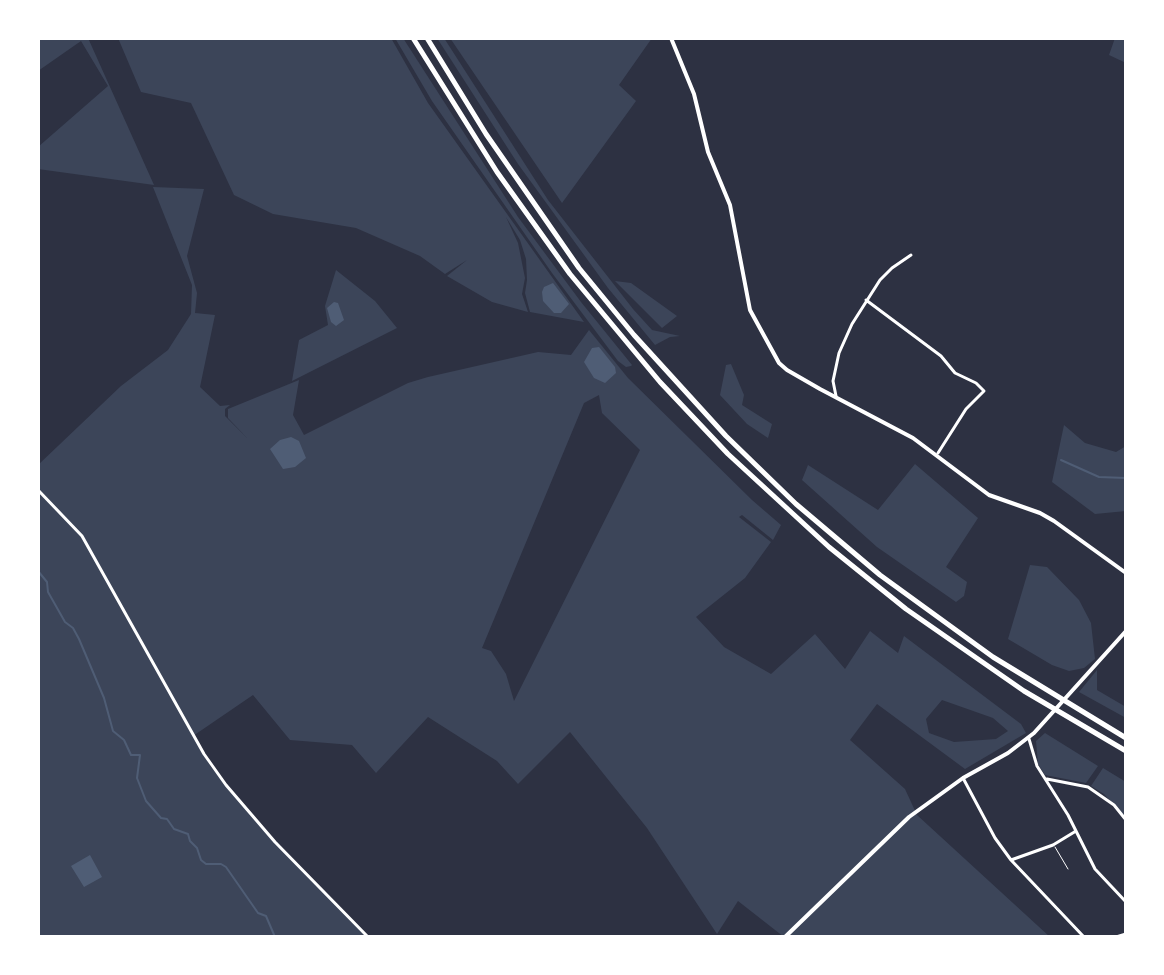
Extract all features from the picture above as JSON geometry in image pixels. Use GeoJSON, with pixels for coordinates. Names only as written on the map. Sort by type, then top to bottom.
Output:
{"type":"FeatureCollection","features":[{"type":"Feature","properties":{"kind":"highway"},"geometry":{"type":"LineString","coordinates":[[413,38],[497,172],[570,274],[660,382],[728,454],[829,547],[906,609],[1024,691],[1126,751]]}},
{"type":"Feature","properties":{"kind":"highway"},"geometry":{"type":"LineString","coordinates":[[427,38],[486,134],[579,268],[634,335],[726,436],[807,513],[893,584],[993,657],[1126,738]]}},
{"type":"Feature","properties":{"kind":"street"},"geometry":{"type":"LineString","coordinates":[[671,38],[694,94],[708,152],[730,205],[754,320],[779,363],[938,453],[989,495],[1047,517],[1126,573]]}},
{"type":"Feature","properties":{"kind":"street"},"geometry":{"type":"LineString","coordinates":[[836,396],[833,381],[839,353],[866,300],[892,268],[911,255]]}},
{"type":"Feature","properties":{"kind":"street"},"geometry":{"type":"LineString","coordinates":[[866,300],[941,356],[955,373],[976,383],[984,391],[966,409],[938,453]]}},
{"type":"Feature","properties":{"kind":"street"},"geometry":{"type":"LineString","coordinates":[[38,490],[82,536],[204,754],[226,785],[275,842],[368,937]]}},
{"type":"Feature","properties":{"kind":"street"},"geometry":{"type":"LineString","coordinates":[[785,937],[909,817],[963,778],[1008,753],[1029,737],[1126,631]]}},
{"type":"Feature","properties":{"kind":"street"},"geometry":{"type":"LineString","coordinates":[[1029,737],[1037,766],[1095,869],[1126,902]]}},
{"type":"Feature","properties":{"kind":"street"},"geometry":{"type":"LineString","coordinates":[[963,778],[995,838],[1011,860],[1084,937]]}},
{"type":"Feature","properties":{"kind":"street"},"geometry":{"type":"LineString","coordinates":[[1046,779],[1088,787],[1114,805],[1126,820]]}},
{"type":"Feature","properties":{"kind":"street"},"geometry":{"type":"LineString","coordinates":[[1011,860],[1053,845],[1076,831]]}},
{"type":"Feature","properties":{"kind":"street"},"geometry":{"type":"LineString","coordinates":[[1116,937],[1126,934]]}},
{"type":"Feature","properties":{"kind":"lane"},"geometry":{"type":"LineString","coordinates":[[1053,845],[1068,869]]}},
{"type":"Feature","properties":{"kind":"shaded area"},"geometry":{"type":"Polygon","coordinates":[[[38,38],[88,38],[154,185],[38,169],[38,147],[108,86],[81,41],[38,71],[38,38]]]}},
{"type":"Feature","properties":{"kind":"shaded area"},"geometry":{"type":"Polygon","coordinates":[[[118,38],[391,38],[428,103],[584,322],[530,312],[525,293],[526,259],[520,240],[506,217],[518,243],[525,278],[522,294],[528,312],[492,302],[447,276],[467,260],[445,274],[420,256],[356,228],[273,214],[234,195],[191,103],[141,92],[118,38]]]}},
{"type":"Feature","properties":{"kind":"shaded area"},"geometry":{"type":"Polygon","coordinates":[[[395,38],[403,38],[518,217],[631,366],[626,367],[618,361],[552,273],[432,101],[395,38]]]}},
{"type":"Feature","properties":{"kind":"shaded area"},"geometry":{"type":"Polygon","coordinates":[[[437,38],[444,38],[548,200],[633,309],[652,330],[680,336],[670,337],[655,345],[608,288],[518,164],[437,38]]]}},
{"type":"Feature","properties":{"kind":"shaded area"},"geometry":{"type":"Polygon","coordinates":[[[450,38],[652,38],[619,85],[636,101],[562,203],[450,38]]]}},
{"type":"Feature","properties":{"kind":"shaded area"},"geometry":{"type":"Polygon","coordinates":[[[1115,38],[1126,38],[1126,63],[1109,55],[1115,38]]]}},
{"type":"Feature","properties":{"kind":"shaded area"},"geometry":{"type":"Polygon","coordinates":[[[153,187],[204,189],[187,256],[197,293],[195,313],[215,315],[200,387],[220,406],[230,405],[225,409],[225,416],[248,439],[228,418],[228,409],[299,380],[293,415],[304,435],[408,383],[428,377],[538,352],[571,355],[589,330],[628,378],[781,525],[773,540],[742,515],[739,517],[771,542],[745,578],[696,617],[724,647],[771,674],[815,634],[845,669],[870,631],[898,653],[904,636],[1021,724],[1026,733],[965,769],[877,704],[850,740],[905,789],[917,815],[1050,937],[784,937],[738,901],[717,934],[647,828],[570,732],[518,784],[497,761],[428,717],[376,773],[352,745],[290,740],[253,695],[193,736],[211,767],[260,826],[367,937],[38,937],[38,465],[121,386],[168,350],[191,314],[192,285],[153,187]],[[599,395],[584,403],[482,648],[491,651],[506,674],[514,701],[640,450],[602,413],[599,395]],[[942,700],[926,719],[929,733],[954,742],[996,739],[1008,731],[993,718],[942,700]]]}},
{"type":"Feature","properties":{"kind":"shaded area"},"geometry":{"type":"Polygon","coordinates":[[[336,270],[375,301],[397,328],[292,381],[299,340],[328,325],[325,306],[336,270]]]}},
{"type":"Feature","properties":{"kind":"shaded area"},"geometry":{"type":"Polygon","coordinates":[[[615,281],[631,283],[677,316],[662,328],[615,281]]]}},
{"type":"Feature","properties":{"kind":"shaded area"},"geometry":{"type":"Polygon","coordinates":[[[553,283],[569,304],[561,313],[554,313],[543,301],[544,287],[553,283]]]}},
{"type":"Feature","properties":{"kind":"shaded area"},"geometry":{"type":"Polygon","coordinates":[[[334,302],[338,303],[344,320],[336,326],[331,322],[327,308],[334,302]]]}},
{"type":"Feature","properties":{"kind":"shaded area"},"geometry":{"type":"Polygon","coordinates":[[[599,347],[615,367],[616,373],[605,383],[594,378],[584,362],[592,348],[599,347]]]}},
{"type":"Feature","properties":{"kind":"shaded area"},"geometry":{"type":"Polygon","coordinates":[[[731,364],[744,395],[742,405],[772,424],[768,438],[747,424],[720,395],[726,365],[731,364]]]}},
{"type":"Feature","properties":{"kind":"shaded area"},"geometry":{"type":"Polygon","coordinates":[[[1064,425],[1085,443],[1116,452],[1126,446],[1126,511],[1095,514],[1052,482],[1064,425]]]}},
{"type":"Feature","properties":{"kind":"shaded area"},"geometry":{"type":"Polygon","coordinates":[[[291,437],[299,441],[306,458],[295,467],[283,469],[270,449],[280,440],[291,437]]]}},
{"type":"Feature","properties":{"kind":"shaded area"},"geometry":{"type":"Polygon","coordinates":[[[915,464],[978,518],[946,567],[967,582],[964,596],[956,602],[877,547],[802,480],[808,465],[878,510],[915,464]]]}},
{"type":"Feature","properties":{"kind":"shaded area"},"geometry":{"type":"Polygon","coordinates":[[[1030,565],[1047,567],[1079,600],[1091,623],[1095,659],[1084,668],[1069,671],[1052,665],[1008,639],[1030,565]]]}},
{"type":"Feature","properties":{"kind":"shaded area"},"geometry":{"type":"Polygon","coordinates":[[[1097,670],[1097,690],[1126,707],[1126,718],[1079,692],[1097,670]]]}},
{"type":"Feature","properties":{"kind":"shaded area"},"geometry":{"type":"Polygon","coordinates":[[[1045,733],[1098,766],[1086,783],[1045,775],[1038,764],[1036,741],[1045,733]]]}},
{"type":"Feature","properties":{"kind":"shaded area"},"geometry":{"type":"Polygon","coordinates":[[[1103,768],[1126,782],[1126,818],[1104,794],[1091,786],[1103,768]]]}},
{"type":"Feature","properties":{"kind":"shaded area"},"geometry":{"type":"Polygon","coordinates":[[[90,855],[102,877],[84,887],[71,866],[90,855]]]}},
{"type":"Feature","properties":{"kind":"waterway"},"geometry":{"type":"LineString","coordinates":[[1061,460],[1099,477],[1126,478]]}},
{"type":"Feature","properties":{"kind":"waterway"},"geometry":{"type":"LineString","coordinates":[[38,571],[47,582],[48,592],[65,622],[79,639],[104,698],[113,731],[124,740],[131,755],[140,755],[137,778],[146,801],[174,829],[188,834],[201,860],[206,864],[226,867],[258,913],[266,916],[275,937]]}}]}
